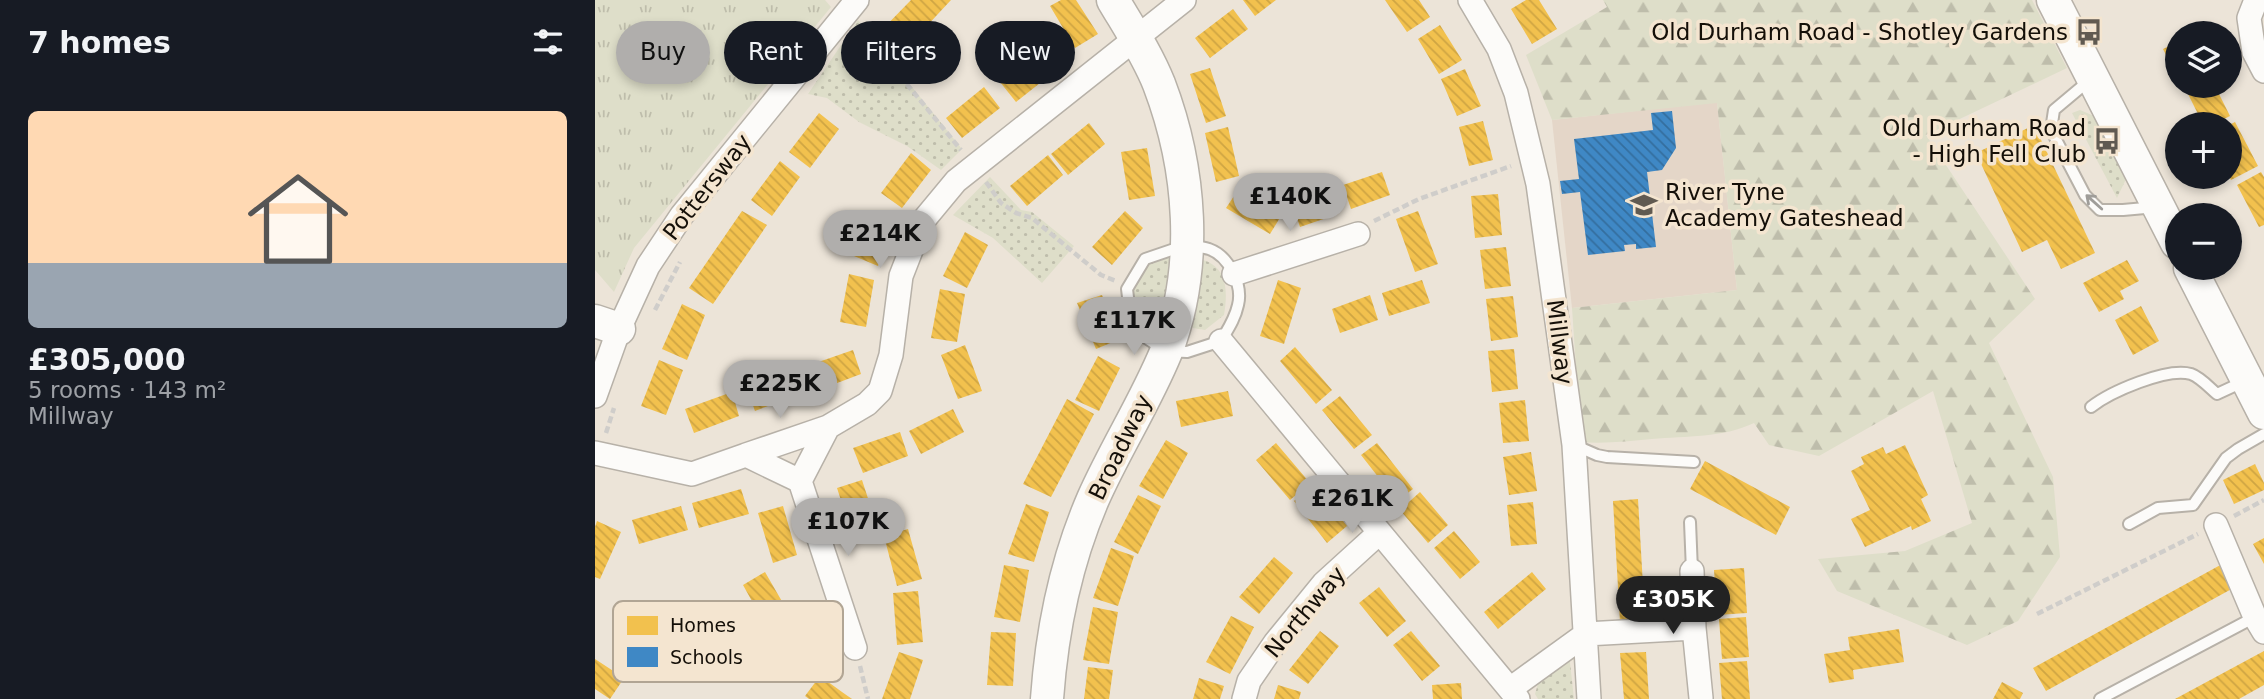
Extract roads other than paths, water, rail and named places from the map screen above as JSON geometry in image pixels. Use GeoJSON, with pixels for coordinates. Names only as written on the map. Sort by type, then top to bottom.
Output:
{"type":"FeatureCollection","features":[{"type":"Feature","properties":{"kind":"street","name":"Broadway"},"geometry":{"type":"LineString","coordinates":[[1047,699],[1055,626],[1062,589],[1076,544],[1094,498],[1166,351],[1181,300],[1186,270],[1185,183],[1180,152],[1158,82],[1113,0]]}},
{"type":"Feature","properties":{"kind":"street"},"geometry":{"type":"LineString","coordinates":[[597,453],[692,474],[828,427],[867,404],[880,391],[891,355],[901,276],[922,222],[956,181],[1184,0]]}},
{"type":"Feature","properties":{"kind":"street","name":"Millway"},"geometry":{"type":"LineString","coordinates":[[1470,0],[1499,49],[1516,93],[1532,159],[1546,236],[1574,445],[1589,699]]}},
{"type":"Feature","properties":{"kind":"street"},"geometry":{"type":"LineString","coordinates":[[2053,0],[2165,220]]}},
{"type":"Feature","properties":{"kind":"street"},"geometry":{"type":"LineString","coordinates":[[2256,0],[2249,18],[2254,52],[2264,71]]}},
{"type":"Feature","properties":{"kind":"street","name":"Pottersway"},"geometry":{"type":"LineString","coordinates":[[595,396],[607,325],[682,215],[851,7]]}},
{"type":"Feature","properties":{"kind":"street"},"geometry":{"type":"LineString","coordinates":[[1234,274],[1358,234]]}},
{"type":"Feature","properties":{"kind":"street"},"geometry":{"type":"LineString","coordinates":[[2196,280],[2264,412]]}},
{"type":"Feature","properties":{"kind":"street"},"geometry":{"type":"LineString","coordinates":[[1221,341],[1514,694],[1586,635],[1694,628]]}},
{"type":"Feature","properties":{"kind":"street"},"geometry":{"type":"LineString","coordinates":[[828,427],[800,481],[840,601]]}},
{"type":"Feature","properties":{"kind":"street"},"geometry":{"type":"LineString","coordinates":[[746,455],[800,481]]}},
{"type":"Feature","properties":{"kind":"street"},"geometry":{"type":"LineString","coordinates":[[2216,525],[2259,624]]}},
{"type":"Feature","properties":{"kind":"street","name":"Northway"},"geometry":{"type":"LineString","coordinates":[[1244,699],[1249,681],[1283,633],[1324,583],[1379,533]]}},
{"type":"Feature","properties":{"kind":"street"},"geometry":{"type":"LineString","coordinates":[[1692,571],[1701,698]]}},
{"type":"Feature","properties":{"kind":"street"},"geometry":{"type":"LineString","coordinates":[[843,612],[855,648]]}},
{"type":"Feature","properties":{"kind":"lane"},"geometry":{"type":"LineString","coordinates":[[2092,78],[2054,110],[2052,130],[2085,195],[2100,210],[2158,206]]}},
{"type":"Feature","properties":{"kind":"lane"},"geometry":{"type":"LineString","coordinates":[[1186,245],[1211,250],[1224,259],[1234,274],[1240,302],[1234,321],[1221,341],[1187,352],[1166,351],[1146,338],[1131,322],[1127,289],[1145,259],[1186,245]]}},
{"type":"Feature","properties":{"kind":"lane"},"geometry":{"type":"LineString","coordinates":[[2091,407],[2107,395],[2147,380],[2182,373],[2194,374],[2217,394],[2247,380]]}},
{"type":"Feature","properties":{"kind":"lane"},"geometry":{"type":"LineString","coordinates":[[2129,524],[2158,509],[2193,505],[2226,458],[2264,434]]}},
{"type":"Feature","properties":{"kind":"lane"},"geometry":{"type":"LineString","coordinates":[[1574,445],[1607,457],[1694,462]]}},
{"type":"Feature","properties":{"kind":"lane"},"geometry":{"type":"LineString","coordinates":[[1690,522],[1692,571]]}},
{"type":"Feature","properties":{"kind":"lane"},"geometry":{"type":"LineString","coordinates":[[2100,699],[2259,624]]}},
{"type":"Feature","properties":{"kind":"place","name":"Old Durham Road - Shotley Gardens"},"geometry":{"type":"Point","coordinates":[2089,32]}},
{"type":"Feature","properties":{"kind":"place","name":"Old Durham Road - High Fell Club"},"geometry":{"type":"Point","coordinates":[2107,141]}},
{"type":"Feature","properties":{"kind":"place","name":"River Tyne Academy Gateshead"},"geometry":{"type":"Point","coordinates":[1644,205]}}]}
